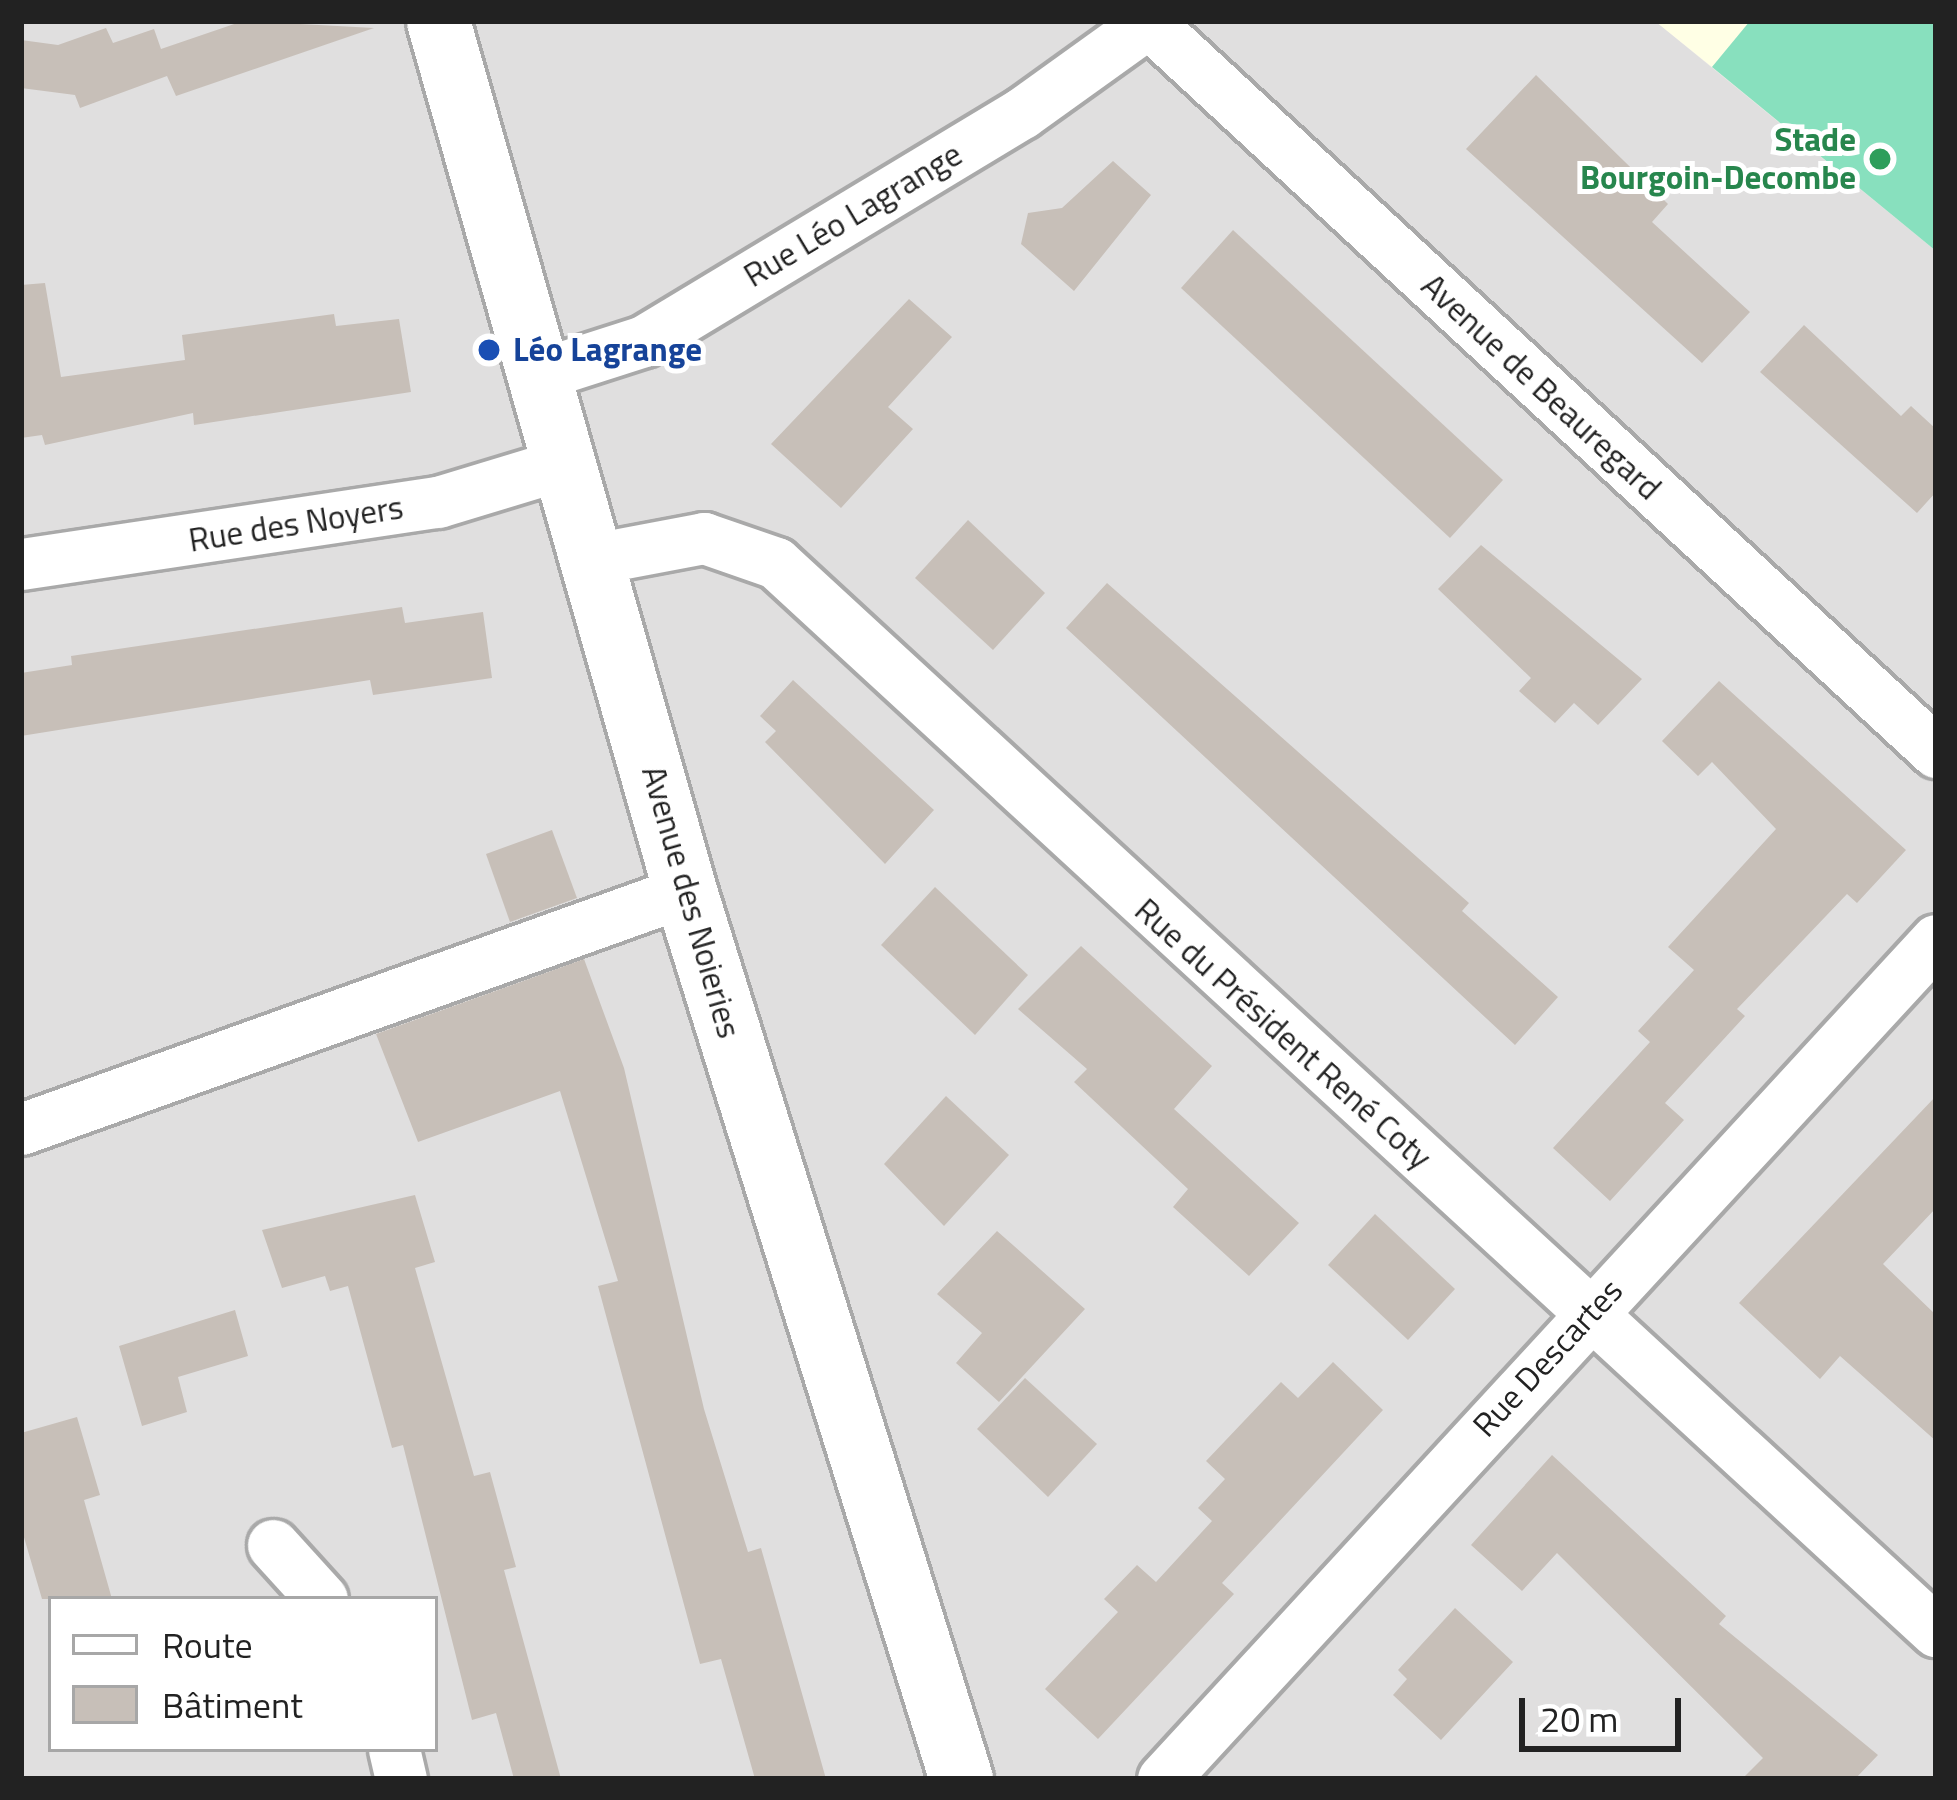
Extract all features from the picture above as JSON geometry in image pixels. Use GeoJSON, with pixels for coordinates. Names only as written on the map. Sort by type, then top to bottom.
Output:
{"type":"FeatureCollection","features":[{"type":"Feature","properties":{"kind":"street","name":"Avenue des Noieries"},"geometry":{"type":"LineString","coordinates":[[439,21],[686,892],[961,1779]]}},
{"type":"Feature","properties":{"kind":"street","name":"Rue Léo Lagrange"},"geometry":{"type":"LineString","coordinates":[[538,375],[644,340],[1022,113],[1148,22]]}},
{"type":"Feature","properties":{"kind":"street","name":"Avenue de Beauregard"},"geometry":{"type":"LineString","coordinates":[[1148,22],[1936,752]]}},
{"type":"Feature","properties":{"kind":"street","name":"Rue des Noyers"},"geometry":{"type":"LineString","coordinates":[[21,564],[438,502],[566,463]]}},
{"type":"Feature","properties":{"kind":"street","name":"Rue du Président René Coty"},"geometry":{"type":"LineString","coordinates":[[593,559],[704,538],[776,563],[1936,1631]]}},
{"type":"Feature","properties":{"kind":"street"},"geometry":{"type":"LineString","coordinates":[[21,1129],[686,892]]}},
{"type":"Feature","properties":{"kind":"street","name":"Rue Descartes"},"geometry":{"type":"LineString","coordinates":[[1163,1779],[1936,940]]}},
{"type":"Feature","properties":{"kind":"street"},"geometry":{"type":"LineString","coordinates":[[273,1545],[319,1596]]}},
{"type":"Feature","properties":{"kind":"shaded area"},"geometry":{"type":"Polygon","coordinates":[[[21,21],[1655,21],[1936,251],[1936,1779],[21,1779],[21,21]]]}},
{"type":"Feature","properties":{"kind":"shaded area"},"geometry":{"type":"Polygon","coordinates":[[[1655,21],[1750,21],[1712,67],[1655,21]]]}},
{"type":"Feature","properties":{"kind":"green space","name":"Stade Bourgoin-Decombe"},"geometry":{"type":"Polygon","coordinates":[[[1750,21],[1936,21],[1936,251],[1712,67],[1750,21]]]}},
{"type":"Feature","properties":{"kind":"building"},"geometry":{"type":"Polygon","coordinates":[[[243,21],[374,28],[176,96],[167,76],[80,108],[75,95],[21,88],[21,40],[58,45],[106,28],[113,43],[154,29],[161,49],[243,21]]]}},
{"type":"Feature","properties":{"kind":"building"},"geometry":{"type":"Polygon","coordinates":[[[1536,75],[1668,204],[1652,222],[1750,312],[1702,363],[1466,149],[1536,75]]]}},
{"type":"Feature","properties":{"kind":"building"},"geometry":{"type":"Polygon","coordinates":[[[1113,161],[1151,195],[1074,291],[1021,244],[1028,213],[1062,208],[1113,161]]]}},
{"type":"Feature","properties":{"kind":"building"},"geometry":{"type":"Polygon","coordinates":[[[1233,230],[1503,480],[1450,538],[1181,288],[1233,230]]]}},
{"type":"Feature","properties":{"kind":"building"},"geometry":{"type":"Polygon","coordinates":[[[45,283],[61,377],[185,360],[182,335],[334,314],[336,326],[399,319],[411,392],[194,425],[193,413],[45,445],[42,435],[21,438],[21,285],[45,283]]]}},
{"type":"Feature","properties":{"kind":"building"},"geometry":{"type":"Polygon","coordinates":[[[909,299],[952,337],[888,407],[913,429],[841,508],[771,444],[909,299]]]}},
{"type":"Feature","properties":{"kind":"building"},"geometry":{"type":"Polygon","coordinates":[[[1804,325],[1901,416],[1911,406],[1936,429],[1936,492],[1917,513],[1760,372],[1804,325]]]}},
{"type":"Feature","properties":{"kind":"building"},"geometry":{"type":"Polygon","coordinates":[[[968,520],[1045,593],[993,650],[915,578],[968,520]]]}},
{"type":"Feature","properties":{"kind":"building"},"geometry":{"type":"Polygon","coordinates":[[[1481,545],[1642,679],[1598,725],[1574,703],[1555,723],[1519,691],[1531,678],[1438,589],[1481,545]]]}},
{"type":"Feature","properties":{"kind":"building"},"geometry":{"type":"Polygon","coordinates":[[[1107,583],[1469,903],[1462,911],[1558,997],[1515,1045],[1066,628],[1107,583]]]}},
{"type":"Feature","properties":{"kind":"building"},"geometry":{"type":"Polygon","coordinates":[[[402,607],[405,623],[483,612],[492,678],[373,695],[370,680],[21,736],[21,673],[72,665],[71,656],[402,607]]]}},
{"type":"Feature","properties":{"kind":"building"},"geometry":{"type":"Polygon","coordinates":[[[793,680],[934,810],[885,864],[765,742],[776,731],[760,716],[793,680]]]}},
{"type":"Feature","properties":{"kind":"building"},"geometry":{"type":"Polygon","coordinates":[[[1719,681],[1906,850],[1857,903],[1847,894],[1737,1009],[1745,1016],[1665,1103],[1684,1120],[1610,1201],[1553,1148],[1650,1042],[1638,1031],[1694,970],[1668,947],[1776,829],[1712,762],[1698,776],[1662,741],[1719,681]]]}},
{"type":"Feature","properties":{"kind":"building"},"geometry":{"type":"Polygon","coordinates":[[[552,830],[577,898],[510,922],[486,854],[552,830]]]}},
{"type":"Feature","properties":{"kind":"building"},"geometry":{"type":"Polygon","coordinates":[[[935,887],[1028,975],[975,1035],[881,945],[935,887]]]}},
{"type":"Feature","properties":{"kind":"building"},"geometry":{"type":"Polygon","coordinates":[[[1081,946],[1212,1066],[1174,1109],[1299,1223],[1249,1276],[1173,1207],[1188,1189],[1074,1082],[1087,1069],[1018,1009],[1081,946]]]}},
{"type":"Feature","properties":{"kind":"building"},"geometry":{"type":"Polygon","coordinates":[[[584,959],[624,1068],[704,1409],[748,1552],[761,1548],[826,1779],[755,1779],[721,1659],[700,1664],[598,1286],[618,1281],[560,1091],[418,1142],[376,1034],[584,959]]]}},
{"type":"Feature","properties":{"kind":"building"},"geometry":{"type":"Polygon","coordinates":[[[946,1096],[1009,1155],[944,1226],[884,1164],[946,1096]]]}},
{"type":"Feature","properties":{"kind":"building"},"geometry":{"type":"Polygon","coordinates":[[[1936,1096],[1936,1208],[1883,1264],[1936,1315],[1936,1441],[1840,1356],[1820,1379],[1739,1303],[1936,1096]]]}},
{"type":"Feature","properties":{"kind":"building"},"geometry":{"type":"Polygon","coordinates":[[[415,1195],[435,1262],[415,1268],[474,1476],[490,1472],[516,1567],[504,1570],[561,1779],[514,1779],[496,1713],[472,1720],[403,1445],[392,1448],[348,1286],[330,1291],[325,1276],[282,1288],[262,1230],[415,1195]]]}},
{"type":"Feature","properties":{"kind":"building"},"geometry":{"type":"Polygon","coordinates":[[[1375,1214],[1455,1289],[1408,1340],[1328,1265],[1375,1214]]]}},
{"type":"Feature","properties":{"kind":"building"},"geometry":{"type":"Polygon","coordinates":[[[997,1231],[1085,1309],[999,1402],[956,1363],[982,1333],[937,1294],[997,1231]]]}},
{"type":"Feature","properties":{"kind":"building"},"geometry":{"type":"Polygon","coordinates":[[[235,1310],[248,1356],[178,1377],[187,1412],[142,1426],[119,1346],[235,1310]]]}},
{"type":"Feature","properties":{"kind":"building"},"geometry":{"type":"Polygon","coordinates":[[[1333,1362],[1383,1410],[1222,1583],[1234,1594],[1098,1739],[1045,1689],[1118,1612],[1104,1599],[1137,1565],[1156,1582],[1212,1521],[1198,1508],[1225,1479],[1206,1461],[1281,1382],[1298,1398],[1333,1362]]]}},
{"type":"Feature","properties":{"kind":"building"},"geometry":{"type":"Polygon","coordinates":[[[1025,1378],[1097,1444],[1048,1497],[977,1429],[1025,1378]]]}},
{"type":"Feature","properties":{"kind":"building"},"geometry":{"type":"Polygon","coordinates":[[[77,1417],[100,1495],[84,1500],[111,1596],[42,1599],[21,1527],[21,1433],[77,1417]]]}},
{"type":"Feature","properties":{"kind":"building"},"geometry":{"type":"Polygon","coordinates":[[[1552,1455],[1726,1616],[1719,1624],[1878,1755],[1855,1779],[1742,1779],[1763,1758],[1557,1553],[1522,1591],[1471,1545],[1552,1455]]]}},
{"type":"Feature","properties":{"kind":"building"},"geometry":{"type":"Polygon","coordinates":[[[1455,1608],[1513,1662],[1441,1740],[1393,1695],[1407,1679],[1398,1670],[1455,1608]]]}},
{"type":"Feature","properties":{"kind":"place","name":"Stade Bourgoin-Decombe"},"geometry":{"type":"Point","coordinates":[1880,159]}},
{"type":"Feature","properties":{"kind":"place","name":"Léo Lagrange"},"geometry":{"type":"Point","coordinates":[489,350]}}]}
